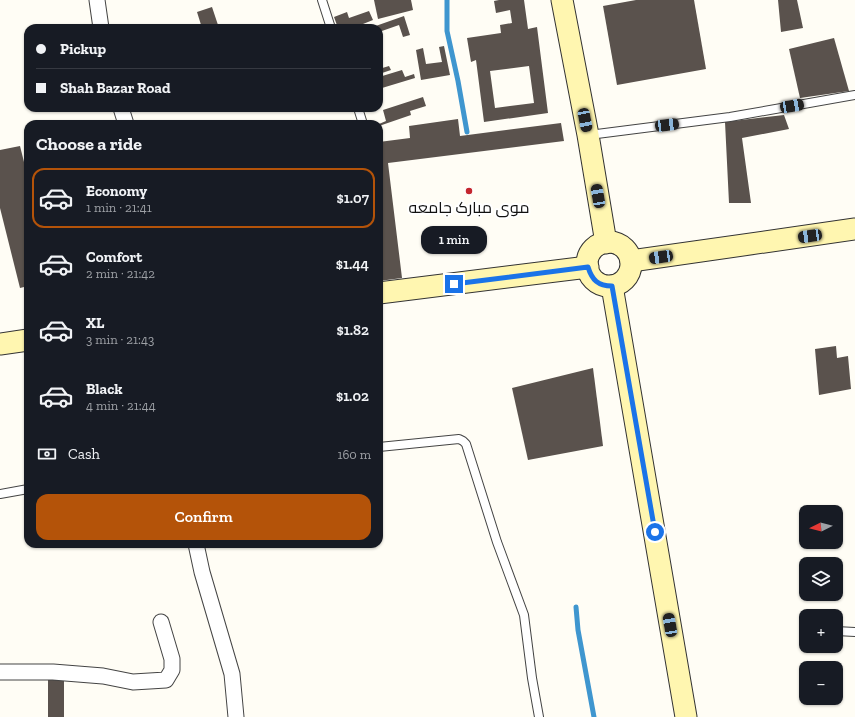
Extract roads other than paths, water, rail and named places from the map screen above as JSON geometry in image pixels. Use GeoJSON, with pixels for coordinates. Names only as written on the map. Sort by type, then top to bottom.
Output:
{"type":"FeatureCollection","features":[{"type":"Feature","properties":{"kind":"main road"},"geometry":{"type":"LineString","coordinates":[[562,0],[588,135],[606,243]]}},
{"type":"Feature","properties":{"kind":"main road"},"geometry":{"type":"LineString","coordinates":[[631,261],[855,229]]}},
{"type":"Feature","properties":{"kind":"main road"},"geometry":{"type":"LineString","coordinates":[[612,242],[618,244],[626,251],[631,261],[630,272],[623,282],[612,286],[605,286],[599,283],[590,274],[588,267],[590,254],[594,249],[600,245],[612,242]]}},
{"type":"Feature","properties":{"kind":"main road"},"geometry":{"type":"LineString","coordinates":[[383,293],[588,267]]}},
{"type":"Feature","properties":{"kind":"main road"},"geometry":{"type":"LineString","coordinates":[[612,286],[686,717]]}},
{"type":"Feature","properties":{"kind":"main road"},"geometry":{"type":"LineString","coordinates":[[0,344],[24,341]]}},
{"type":"Feature","properties":{"kind":"street"},"geometry":{"type":"LineString","coordinates":[[97,0],[100,24]]}},
{"type":"Feature","properties":{"kind":"street"},"geometry":{"type":"LineString","coordinates":[[197,548],[202,572],[232,674],[236,717]]}},
{"type":"Feature","properties":{"kind":"street"},"geometry":{"type":"LineString","coordinates":[[0,672],[54,672],[103,676],[133,682],[166,680],[172,670],[172,659],[161,622]]}},
{"type":"Feature","properties":{"kind":"lane"},"geometry":{"type":"LineString","coordinates":[[322,0],[330,24]]}},
{"type":"Feature","properties":{"kind":"lane"},"geometry":{"type":"LineString","coordinates":[[588,135],[730,117],[855,95]]}},
{"type":"Feature","properties":{"kind":"lane"},"geometry":{"type":"LineString","coordinates":[[383,447],[459,439],[466,444],[497,542],[524,615],[532,678],[539,717]]}},
{"type":"Feature","properties":{"kind":"lane"},"geometry":{"type":"LineString","coordinates":[[0,494],[24,490]]}},
{"type":"Feature","properties":{"kind":"lane"},"geometry":{"type":"LineString","coordinates":[[843,631],[855,632]]}},
{"type":"Feature","properties":{"kind":"waterway"},"geometry":{"type":"LineString","coordinates":[[447,0],[447,31],[467,132]]}},
{"type":"Feature","properties":{"kind":"waterway"},"geometry":{"type":"LineString","coordinates":[[576,607],[578,630],[594,717]]}},
{"type":"Feature","properties":{"kind":"place","name":"موی مبارک جامعه"},"geometry":{"type":"Point","coordinates":[469,191]}}]}
